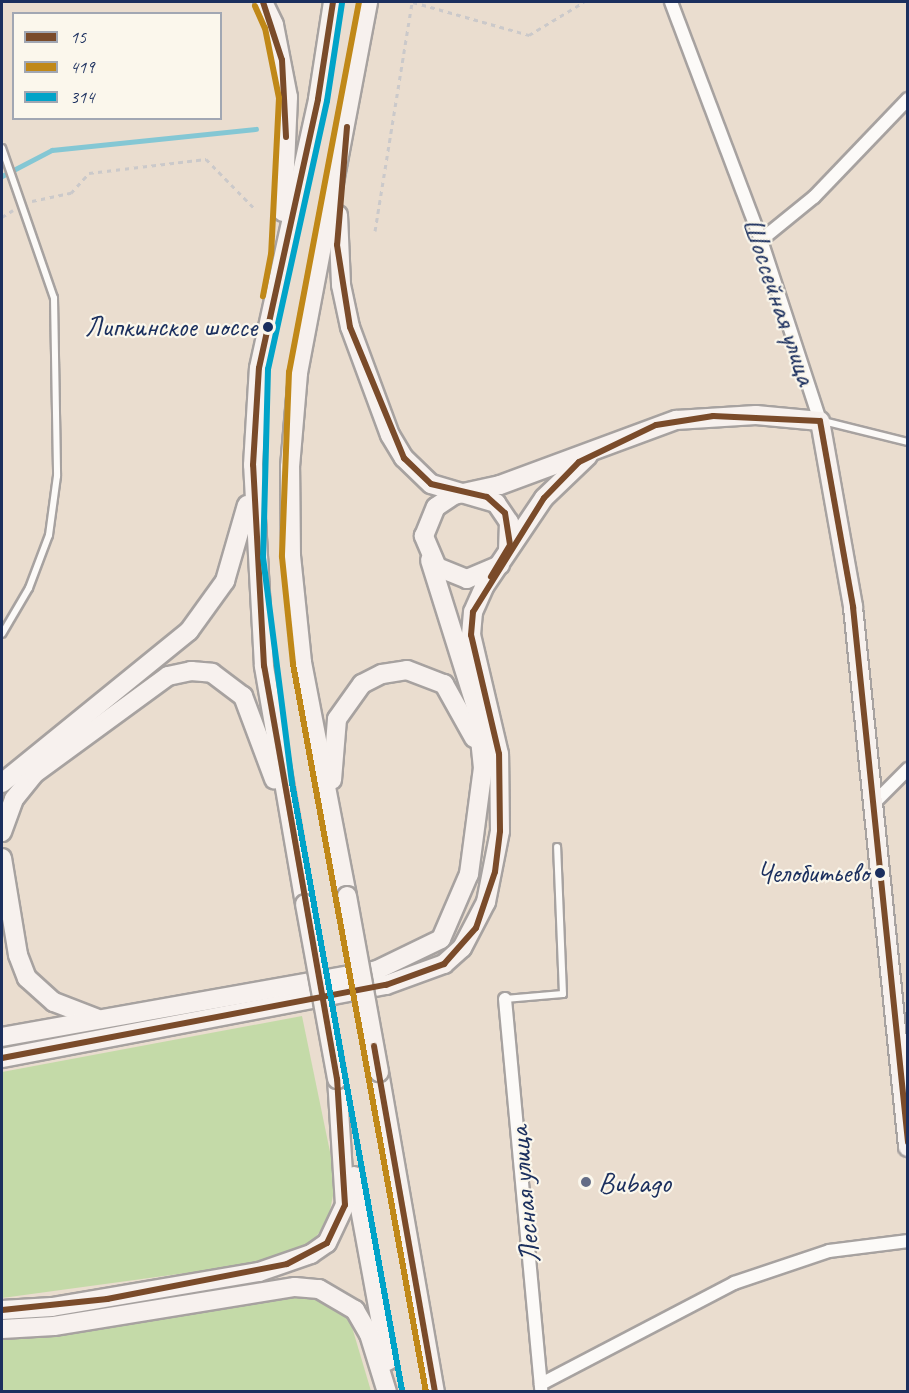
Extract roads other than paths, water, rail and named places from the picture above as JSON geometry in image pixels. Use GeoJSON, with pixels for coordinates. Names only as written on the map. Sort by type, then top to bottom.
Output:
{"type":"FeatureCollection","features":[{"type":"Feature","properties":{"kind":"street"},"geometry":{"type":"LineString","coordinates":[[263,2],[274,25],[288,97],[280,255]]}},
{"type":"Feature","properties":{"kind":"street"},"geometry":{"type":"LineString","coordinates":[[333,2],[318,99],[280,255],[259,368],[253,465],[264,666],[393,1392]]}},
{"type":"Feature","properties":{"kind":"street"},"geometry":{"type":"LineString","coordinates":[[368,2],[340,168],[298,373],[290,466],[291,556],[302,662],[347,896],[435,1392]]}},
{"type":"Feature","properties":{"kind":"street","name":"Шоссейная улица"},"geometry":{"type":"LineString","coordinates":[[671,2],[762,240],[820,421],[847,567],[875,802],[908,1147]]}},
{"type":"Feature","properties":{"kind":"street"},"geometry":{"type":"LineString","coordinates":[[762,240],[814,198],[908,99]]}},
{"type":"Feature","properties":{"kind":"street"},"geometry":{"type":"LineString","coordinates":[[340,168],[341,285],[350,327],[390,435],[417,474],[463,493],[487,497],[505,513],[511,532],[503,560],[479,578],[454,577],[437,567],[426,547]]}},
{"type":"Feature","properties":{"kind":"street"},"geometry":{"type":"LineString","coordinates":[[2,1037],[376,970],[421,953],[452,924],[481,811],[483,768],[477,710],[426,547],[429,516],[445,499],[500,485],[638,431],[713,416],[820,421]]}},
{"type":"Feature","properties":{"kind":"street"},"geometry":{"type":"LineString","coordinates":[[2,1058],[386,985],[444,964],[462,948],[486,902],[500,831],[499,754],[471,635],[473,612],[503,560],[566,473],[638,431]]}},
{"type":"Feature","properties":{"kind":"street"},"geometry":{"type":"LineString","coordinates":[[2,783],[189,631],[210,606],[236,550],[253,465]]}},
{"type":"Feature","properties":{"kind":"street"},"geometry":{"type":"LineString","coordinates":[[336,842],[332,766],[337,719],[362,684],[382,674],[406,670],[444,684],[477,747],[481,811]]}},
{"type":"Feature","properties":{"kind":"street"},"geometry":{"type":"LineString","coordinates":[[2,832],[14,799],[34,774],[168,676],[191,672],[212,673],[243,696],[294,843]]}},
{"type":"Feature","properties":{"kind":"street"},"geometry":{"type":"LineString","coordinates":[[875,802],[908,769]]}},
{"type":"Feature","properties":{"kind":"street"},"geometry":{"type":"LineString","coordinates":[[2,858],[18,955],[27,978],[54,1002],[98,1018]]}},
{"type":"Feature","properties":{"kind":"street","name":"Лесная улица"},"geometry":{"type":"LineString","coordinates":[[505,999],[541,1388]]}},
{"type":"Feature","properties":{"kind":"street"},"geometry":{"type":"LineString","coordinates":[[2,1310],[52,1307],[236,1276],[311,1254],[327,1244],[345,1205],[337,1080]]}},
{"type":"Feature","properties":{"kind":"street"},"geometry":{"type":"LineString","coordinates":[[541,1388],[734,1283],[829,1251],[908,1241]]}},
{"type":"Feature","properties":{"kind":"street"},"geometry":{"type":"LineString","coordinates":[[2,1329],[54,1326],[273,1289],[319,1289],[355,1310],[387,1392]]}},
{"type":"Feature","properties":{"kind":"lane"},"geometry":{"type":"LineString","coordinates":[[2,147],[24,203],[54,298],[57,476],[48,535],[29,588],[2,634]]}},
{"type":"Feature","properties":{"kind":"lane"},"geometry":{"type":"LineString","coordinates":[[820,421],[908,442]]}},
{"type":"Feature","properties":{"kind":"lane"},"geometry":{"type":"LineString","coordinates":[[505,999],[563,994],[557,847]]}},
{"type":"Feature","properties":{"kind":"waterway"},"geometry":{"type":"LineString","coordinates":[[2,176],[52,150],[256,129]]}},
{"type":"Feature","properties":{"kind":"place","name":"Липкинское шоссе"},"geometry":{"type":"Point","coordinates":[268,327]}},
{"type":"Feature","properties":{"kind":"place","name":"Челобитьево"},"geometry":{"type":"Point","coordinates":[880,873]}},
{"type":"Feature","properties":{"kind":"place","name":"Bubago"},"geometry":{"type":"Point","coordinates":[586,1182]}}]}
